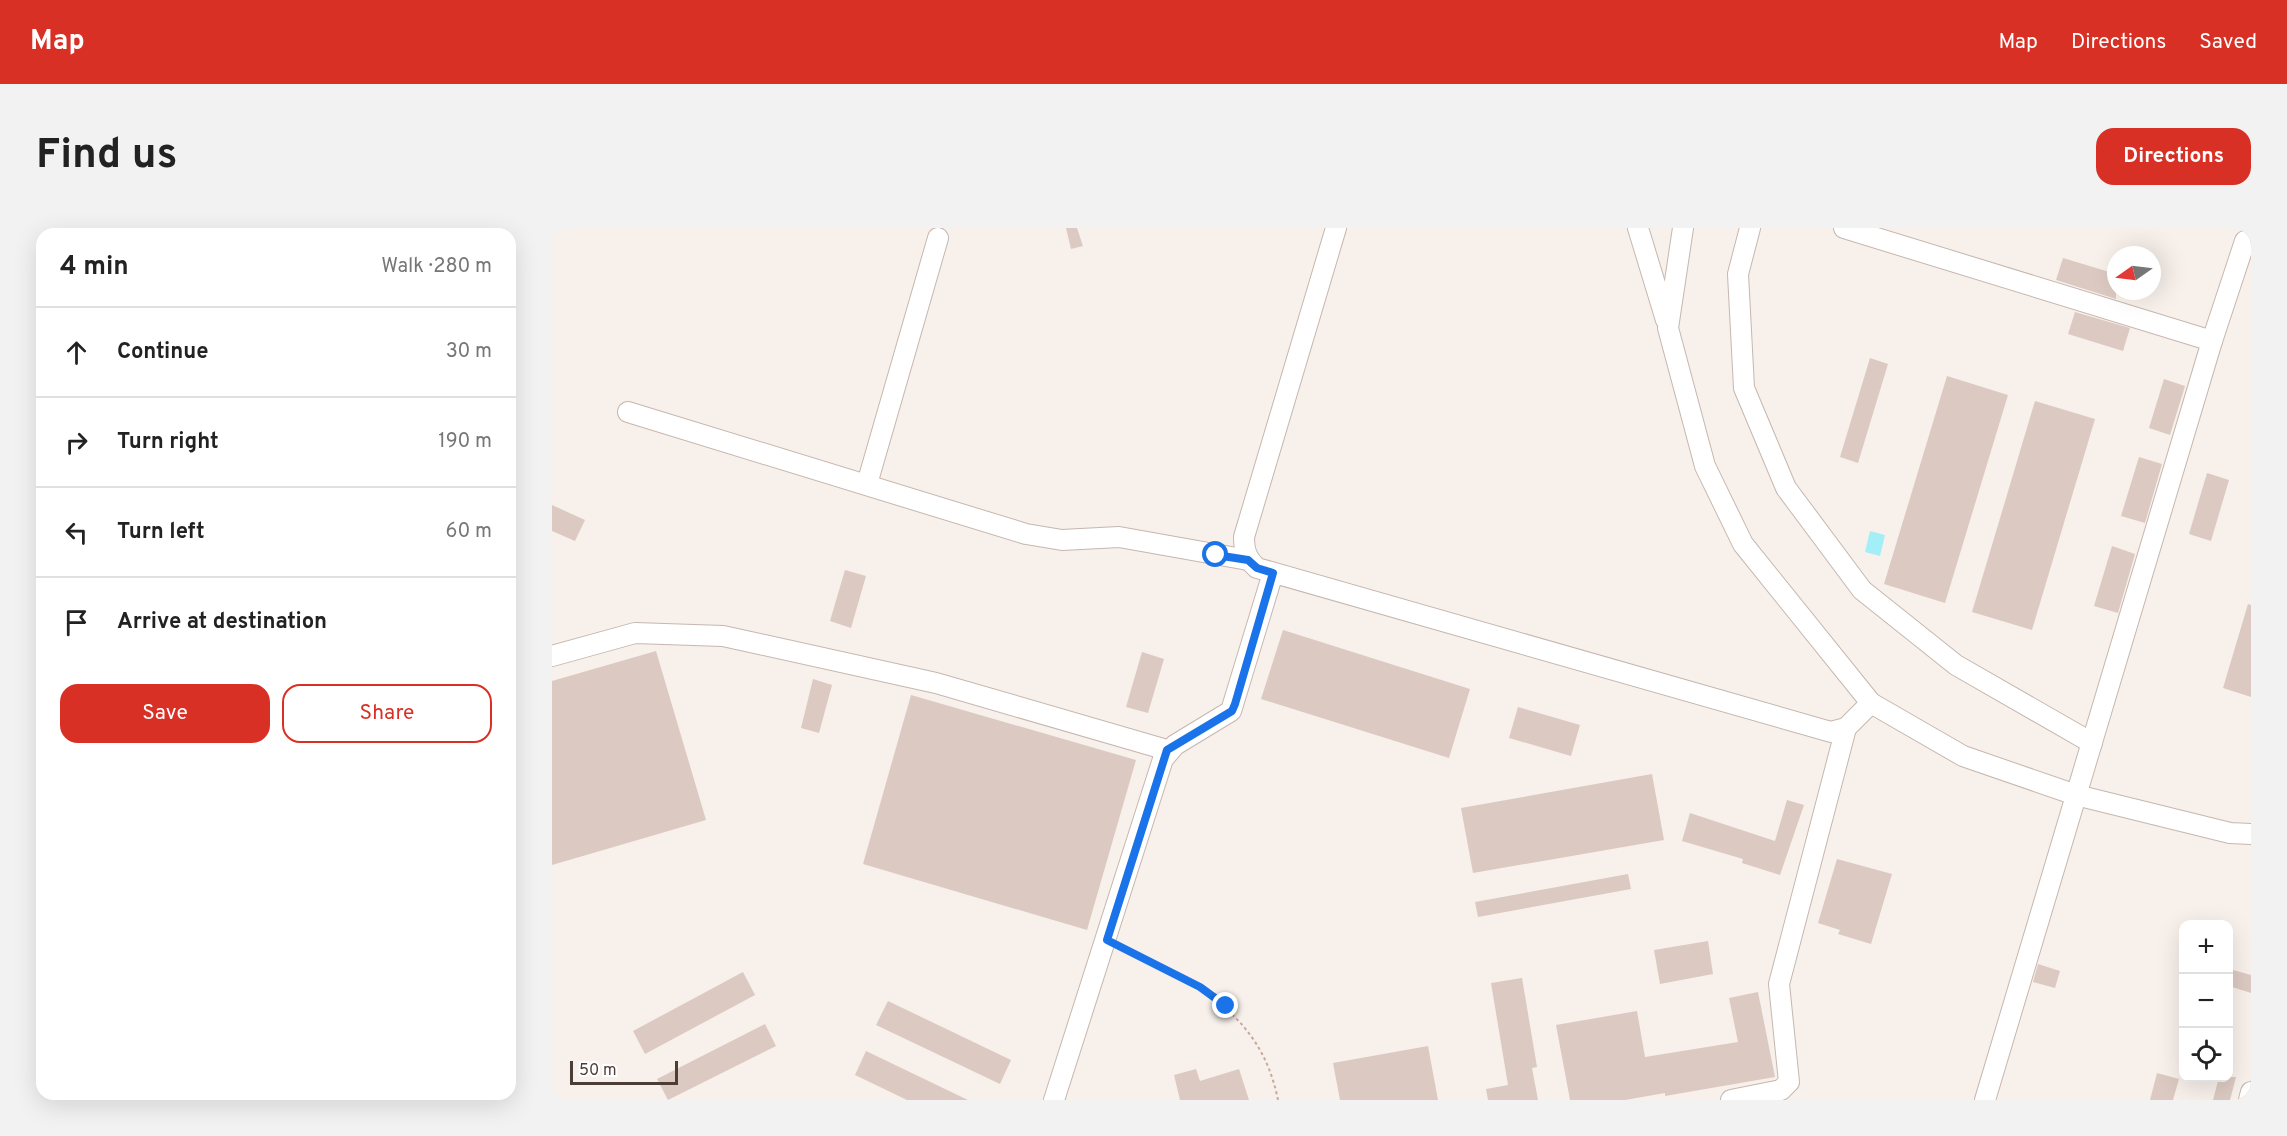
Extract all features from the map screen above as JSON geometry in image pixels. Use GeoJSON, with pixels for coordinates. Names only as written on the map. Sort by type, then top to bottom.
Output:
{"type":"FeatureCollection","features":[{"type":"Feature","properties":{"kind":"street"},"geometry":{"type":"LineString","coordinates":[[1336,228],[1244,537],[1244,549],[1248,560],[1257,568],[1273,573],[1830,732],[1846,728]]}},
{"type":"Feature","properties":{"kind":"street"},"geometry":{"type":"LineString","coordinates":[[1638,228],[1705,466],[1743,544],[1871,703],[1963,756],[2076,795],[2230,832],[2251,834]]}},
{"type":"Feature","properties":{"kind":"street"},"geometry":{"type":"LineString","coordinates":[[1668,328],[1683,228]]}},
{"type":"Feature","properties":{"kind":"street"},"geometry":{"type":"LineString","coordinates":[[1750,228],[1738,274],[1744,388],[1786,488],[1862,590],[1956,665],[2092,743]]}},
{"type":"Feature","properties":{"kind":"street"},"geometry":{"type":"LineString","coordinates":[[1844,228],[2212,341]]}},
{"type":"Feature","properties":{"kind":"street"},"geometry":{"type":"LineString","coordinates":[[867,484],[938,238]]}},
{"type":"Feature","properties":{"kind":"street"},"geometry":{"type":"LineString","coordinates":[[1986,1100],[2212,341],[2246,241]]}},
{"type":"Feature","properties":{"kind":"street"},"geometry":{"type":"LineString","coordinates":[[628,412],[1026,534],[1062,540],[1109,536],[1248,560]]}},
{"type":"Feature","properties":{"kind":"street"},"geometry":{"type":"LineString","coordinates":[[1054,1100],[1167,750],[1232,711],[1273,573]]}},
{"type":"Feature","properties":{"kind":"street"},"geometry":{"type":"LineString","coordinates":[[552,656],[635,633],[723,636],[936,683],[1167,750]]}},
{"type":"Feature","properties":{"kind":"street"},"geometry":{"type":"LineString","coordinates":[[1731,1100],[1781,1090],[1790,1082],[1779,984],[1846,728],[1871,703]]}},
{"type":"Feature","properties":{"kind":"street"},"geometry":{"type":"LineString","coordinates":[[2248,1100],[2251,1092]]}},
{"type":"Feature","properties":{"kind":"path"},"geometry":{"type":"LineString","coordinates":[[1107,940],[1200,987],[1226,1006],[1259,1048],[1274,1080],[1278,1100]]}},
{"type":"Feature","properties":{"kind":"water"},"geometry":{"type":"Polygon","coordinates":[[[1870,531],[1885,535],[1880,556],[1865,552],[1870,531]]]}},
{"type":"Feature","properties":{"kind":"building"},"geometry":{"type":"Polygon","coordinates":[[[1066,228],[1077,228],[1083,246],[1071,249],[1066,228]]]}},
{"type":"Feature","properties":{"kind":"building"},"geometry":{"type":"Polygon","coordinates":[[[2063,258],[2107,271],[2107,296],[2056,280],[2063,258]]]}},
{"type":"Feature","properties":{"kind":"building"},"geometry":{"type":"Polygon","coordinates":[[[2075,312],[2130,328],[2123,351],[2068,334],[2075,312]]]}},
{"type":"Feature","properties":{"kind":"building"},"geometry":{"type":"Polygon","coordinates":[[[1870,358],[1888,364],[1858,463],[1840,457],[1870,358]]]}},
{"type":"Feature","properties":{"kind":"building"},"geometry":{"type":"Polygon","coordinates":[[[1947,376],[2008,395],[1945,603],[1884,584],[1947,376]]]}},
{"type":"Feature","properties":{"kind":"building"},"geometry":{"type":"Polygon","coordinates":[[[2164,379],[2185,386],[2170,435],[2149,428],[2164,379]]]}},
{"type":"Feature","properties":{"kind":"building"},"geometry":{"type":"Polygon","coordinates":[[[2035,401],[2095,419],[2032,630],[1972,612],[2035,401]]]}},
{"type":"Feature","properties":{"kind":"building"},"geometry":{"type":"Polygon","coordinates":[[[2139,457],[2162,464],[2145,523],[2121,516],[2139,457]]]}},
{"type":"Feature","properties":{"kind":"building"},"geometry":{"type":"Polygon","coordinates":[[[2207,473],[2229,480],[2211,541],[2189,534],[2207,473]]]}},
{"type":"Feature","properties":{"kind":"building"},"geometry":{"type":"Polygon","coordinates":[[[552,505],[585,520],[575,541],[552,531],[552,505]]]}},
{"type":"Feature","properties":{"kind":"building"},"geometry":{"type":"Polygon","coordinates":[[[2112,546],[2135,554],[2118,613],[2094,606],[2112,546]]]}},
{"type":"Feature","properties":{"kind":"building"},"geometry":{"type":"Polygon","coordinates":[[[845,570],[866,576],[851,628],[830,621],[845,570]]]}},
{"type":"Feature","properties":{"kind":"building"},"geometry":{"type":"Polygon","coordinates":[[[2248,604],[2251,605],[2251,697],[2223,688],[2248,604]]]}},
{"type":"Feature","properties":{"kind":"building"},"geometry":{"type":"Polygon","coordinates":[[[1283,630],[1470,689],[1449,758],[1261,699],[1283,630]]]}},
{"type":"Feature","properties":{"kind":"building"},"geometry":{"type":"Polygon","coordinates":[[[656,651],[706,820],[552,865],[552,681],[656,651]]]}},
{"type":"Feature","properties":{"kind":"building"},"geometry":{"type":"Polygon","coordinates":[[[1142,652],[1164,659],[1148,713],[1126,707],[1142,652]]]}},
{"type":"Feature","properties":{"kind":"building"},"geometry":{"type":"Polygon","coordinates":[[[813,679],[832,685],[819,733],[801,728],[813,679]]]}},
{"type":"Feature","properties":{"kind":"building"},"geometry":{"type":"Polygon","coordinates":[[[911,695],[1136,760],[1087,930],[863,864],[911,695]]]}},
{"type":"Feature","properties":{"kind":"building"},"geometry":{"type":"Polygon","coordinates":[[[1518,707],[1580,725],[1571,756],[1509,738],[1518,707]]]}},
{"type":"Feature","properties":{"kind":"building"},"geometry":{"type":"Polygon","coordinates":[[[1652,774],[1664,840],[1473,873],[1461,808],[1652,774]]]}},
{"type":"Feature","properties":{"kind":"building"},"geometry":{"type":"Polygon","coordinates":[[[1787,800],[1804,805],[1780,875],[1742,863],[1743,859],[1682,841],[1690,813],[1775,841],[1787,800]]]}},
{"type":"Feature","properties":{"kind":"building"},"geometry":{"type":"Polygon","coordinates":[[[1837,859],[1892,874],[1871,944],[1838,934],[1840,930],[1818,923],[1837,859]]]}},
{"type":"Feature","properties":{"kind":"building"},"geometry":{"type":"Polygon","coordinates":[[[1628,874],[1631,889],[1478,917],[1475,902],[1628,874]]]}},
{"type":"Feature","properties":{"kind":"building"},"geometry":{"type":"Polygon","coordinates":[[[1708,941],[1713,974],[1660,984],[1654,950],[1708,941]]]}},
{"type":"Feature","properties":{"kind":"building"},"geometry":{"type":"Polygon","coordinates":[[[2038,964],[2060,971],[2055,988],[2033,982],[2038,964]]]}},
{"type":"Feature","properties":{"kind":"building"},"geometry":{"type":"Polygon","coordinates":[[[2233,970],[2251,975],[2251,993],[2233,987],[2233,970]]]}},
{"type":"Feature","properties":{"kind":"building"},"geometry":{"type":"Polygon","coordinates":[[[743,972],[755,995],[645,1054],[633,1031],[743,972]]]}},
{"type":"Feature","properties":{"kind":"building"},"geometry":{"type":"Polygon","coordinates":[[[1522,978],[1537,1067],[1532,1068],[1538,1100],[1488,1100],[1486,1089],[1508,1085],[1491,983],[1522,978]]]}},
{"type":"Feature","properties":{"kind":"building"},"geometry":{"type":"Polygon","coordinates":[[[1758,992],[1775,1077],[1665,1096],[1665,1093],[1625,1100],[1570,1100],[1556,1025],[1637,1011],[1645,1057],[1738,1042],[1729,998],[1758,992]]]}},
{"type":"Feature","properties":{"kind":"building"},"geometry":{"type":"Polygon","coordinates":[[[888,1001],[1011,1060],[1000,1084],[876,1025],[888,1001]]]}},
{"type":"Feature","properties":{"kind":"building"},"geometry":{"type":"Polygon","coordinates":[[[765,1024],[776,1046],[668,1100],[657,1079],[765,1024]]]}},
{"type":"Feature","properties":{"kind":"building"},"geometry":{"type":"Polygon","coordinates":[[[1428,1046],[1438,1100],[1340,1100],[1333,1063],[1428,1046]]]}},
{"type":"Feature","properties":{"kind":"building"},"geometry":{"type":"Polygon","coordinates":[[[866,1051],[968,1100],[907,1100],[855,1075],[866,1051]]]}},
{"type":"Feature","properties":{"kind":"building"},"geometry":{"type":"Polygon","coordinates":[[[1196,1069],[1200,1081],[1239,1069],[1249,1100],[1180,1100],[1174,1075],[1196,1069]]]}},
{"type":"Feature","properties":{"kind":"building"},"geometry":{"type":"Polygon","coordinates":[[[2157,1073],[2179,1079],[2173,1100],[2150,1100],[2157,1073]]]}},
{"type":"Feature","properties":{"kind":"building"},"geometry":{"type":"Polygon","coordinates":[[[2233,1077],[2236,1077],[2230,1100],[2213,1100],[2218,1082],[2233,1082],[2233,1077]]]}},
{"type":"Feature","properties":{"kind":"route"},"geometry":{"type":"LineString","coordinates":[[1216,555],[1248,560],[1257,568],[1273,573],[1232,711],[1167,750],[1107,940],[1200,987],[1226,1006]]}}]}
